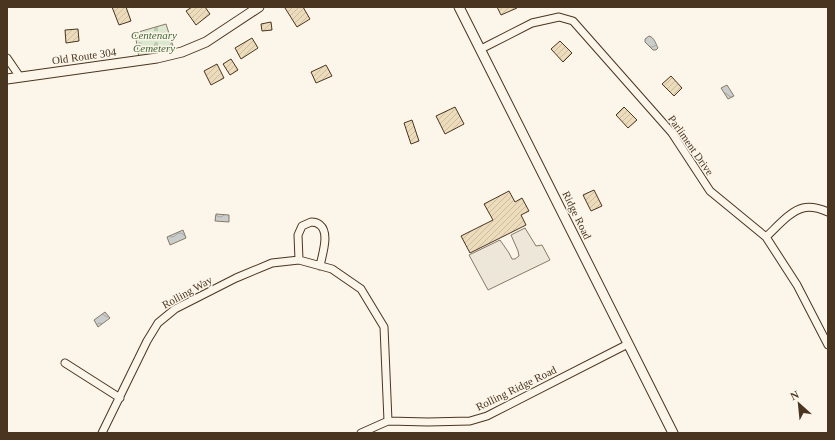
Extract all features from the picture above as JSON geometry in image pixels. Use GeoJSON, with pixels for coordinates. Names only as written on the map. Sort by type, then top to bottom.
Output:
{"type":"FeatureCollection","features":[{"type":"Feature","properties":{"kind":"street","name":"Old Route 304"},"geometry":{"type":"LineString","coordinates":[[7,79],[156,58],[182,52],[206,42],[259,7]]}},
{"type":"Feature","properties":{"kind":"street","name":"Ridge Road"},"geometry":{"type":"LineString","coordinates":[[459,7],[673,433]]}},
{"type":"Feature","properties":{"kind":"street","name":"Parliment Drive"},"geometry":{"type":"LineString","coordinates":[[481,49],[532,23],[559,17],[573,21],[672,134],[710,191],[766,237],[797,285],[828,345]]}},
{"type":"Feature","properties":{"kind":"street"},"geometry":{"type":"LineString","coordinates":[[7,58],[20,77],[7,88]]}},
{"type":"Feature","properties":{"kind":"street"},"geometry":{"type":"LineString","coordinates":[[766,237],[792,213],[804,207],[818,208],[828,212]]}},
{"type":"Feature","properties":{"kind":"street"},"geometry":{"type":"LineString","coordinates":[[299,260],[298,235],[302,226],[311,222],[320,224],[325,231],[325,241],[320,266]]}},
{"type":"Feature","properties":{"kind":"street","name":"Rolling Way"},"geometry":{"type":"LineString","coordinates":[[102,433],[147,341],[158,323],[175,309],[236,278],[272,263],[299,260],[332,269],[361,289],[384,327],[388,421]]}},
{"type":"Feature","properties":{"kind":"street","name":"Rolling Ridge Road"},"geometry":{"type":"LineString","coordinates":[[361,433],[388,421],[470,421],[480,418],[628,344]]}},
{"type":"Feature","properties":{"kind":"street"},"geometry":{"type":"LineString","coordinates":[[65,363],[120,398]]}},
{"type":"Feature","properties":{"kind":"green space","name":"Centenary Cemetery"},"geometry":{"type":"Polygon","coordinates":[[[166,24],[174,49],[139,58],[135,33],[166,24]]]}},
{"type":"Feature","properties":{"kind":"shaded area"},"geometry":{"type":"Polygon","coordinates":[[[525,228],[536,246],[542,245],[550,260],[488,290],[469,255],[500,240],[512,259],[515,259],[519,256],[511,235],[525,228]]]}},
{"type":"Feature","properties":{"kind":"water"},"geometry":{"type":"Polygon","coordinates":[[[649,36],[656,43],[658,48],[656,50],[653,50],[645,42],[645,39],[649,36]]]}},
{"type":"Feature","properties":{"kind":"water"},"geometry":{"type":"Polygon","coordinates":[[[727,85],[734,96],[728,99],[721,88],[727,85]]]}},
{"type":"Feature","properties":{"kind":"water"},"geometry":{"type":"Polygon","coordinates":[[[216,214],[229,215],[229,222],[215,221],[216,214]]]}},
{"type":"Feature","properties":{"kind":"water"},"geometry":{"type":"Polygon","coordinates":[[[183,230],[186,238],[170,245],[167,237],[183,230]]]}},
{"type":"Feature","properties":{"kind":"water"},"geometry":{"type":"Polygon","coordinates":[[[105,312],[110,318],[98,327],[94,320],[105,312]]]}},
{"type":"Feature","properties":{"kind":"building"},"geometry":{"type":"Polygon","coordinates":[[[112,7],[126,7],[131,21],[119,25],[112,7]]]}},
{"type":"Feature","properties":{"kind":"building"},"geometry":{"type":"Polygon","coordinates":[[[192,7],[205,7],[210,14],[196,25],[186,11],[192,7]]]}},
{"type":"Feature","properties":{"kind":"building"},"geometry":{"type":"Polygon","coordinates":[[[303,7],[310,19],[297,27],[285,8],[303,7]]]}},
{"type":"Feature","properties":{"kind":"building"},"geometry":{"type":"Polygon","coordinates":[[[497,7],[516,7],[517,8],[501,15],[497,7]]]}},
{"type":"Feature","properties":{"kind":"building"},"geometry":{"type":"Polygon","coordinates":[[[271,22],[272,30],[262,31],[261,24],[271,22]]]}},
{"type":"Feature","properties":{"kind":"building"},"geometry":{"type":"Polygon","coordinates":[[[78,29],[79,41],[66,43],[65,30],[78,29]]]}},
{"type":"Feature","properties":{"kind":"building"},"geometry":{"type":"Polygon","coordinates":[[[252,38],[258,48],[241,59],[235,48],[252,38]]]}},
{"type":"Feature","properties":{"kind":"building"},"geometry":{"type":"Polygon","coordinates":[[[560,41],[572,53],[563,62],[551,49],[560,41]]]}},
{"type":"Feature","properties":{"kind":"building"},"geometry":{"type":"Polygon","coordinates":[[[231,59],[238,70],[230,75],[223,64],[231,59]]]}},
{"type":"Feature","properties":{"kind":"building"},"geometry":{"type":"Polygon","coordinates":[[[217,64],[224,78],[211,85],[204,71],[217,64]]]}},
{"type":"Feature","properties":{"kind":"building"},"geometry":{"type":"Polygon","coordinates":[[[326,65],[332,76],[316,83],[311,72],[326,65]]]}},
{"type":"Feature","properties":{"kind":"building"},"geometry":{"type":"Polygon","coordinates":[[[671,76],[682,88],[674,96],[662,84],[671,76]]]}},
{"type":"Feature","properties":{"kind":"building"},"geometry":{"type":"Polygon","coordinates":[[[455,107],[464,124],[445,134],[436,116],[455,107]]]}},
{"type":"Feature","properties":{"kind":"building"},"geometry":{"type":"Polygon","coordinates":[[[624,107],[637,120],[628,128],[616,115],[624,107]]]}},
{"type":"Feature","properties":{"kind":"building"},"geometry":{"type":"Polygon","coordinates":[[[412,120],[419,141],[411,144],[404,123],[412,120]]]}},
{"type":"Feature","properties":{"kind":"building"},"geometry":{"type":"Polygon","coordinates":[[[594,190],[602,206],[591,211],[583,195],[594,190]]]}},
{"type":"Feature","properties":{"kind":"building"},"geometry":{"type":"Polygon","coordinates":[[[509,191],[515,202],[522,198],[529,211],[521,215],[526,225],[470,253],[461,236],[493,220],[484,204],[509,191]]]}}]}
